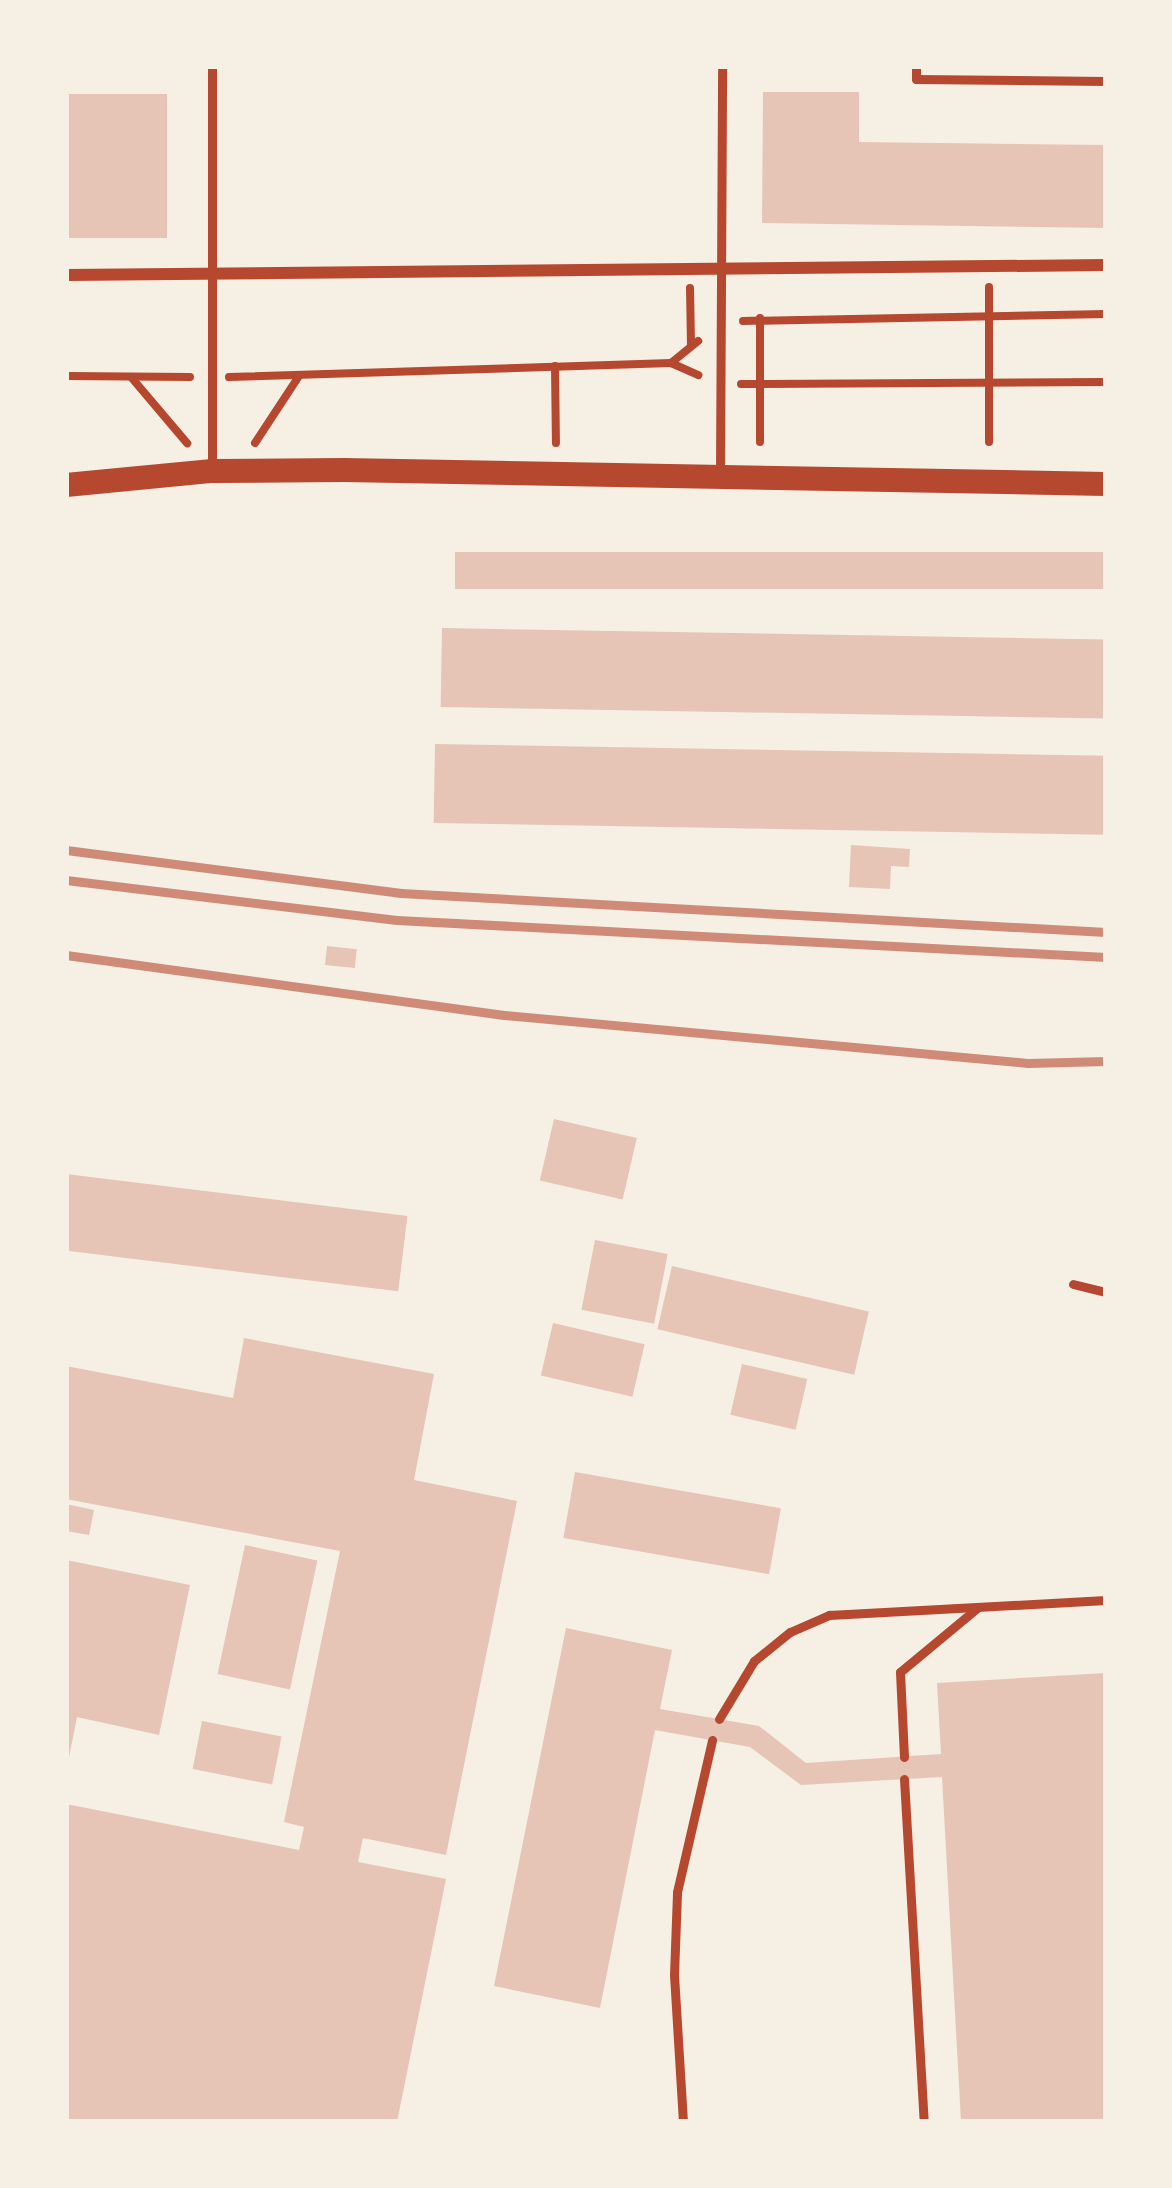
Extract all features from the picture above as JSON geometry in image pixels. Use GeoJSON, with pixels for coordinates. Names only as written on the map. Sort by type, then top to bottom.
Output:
{"type":"FeatureCollection","features":[{"type":"Feature","properties":{"kind":"main road"},"geometry":{"type":"LineString","coordinates":[[66,485],[212,472],[1106,484]]}},
{"type":"Feature","properties":{"kind":"street"},"geometry":{"type":"LineString","coordinates":[[66,275],[1106,265]]}},
{"type":"Feature","properties":{"kind":"lane"},"geometry":{"type":"LineString","coordinates":[[212,66],[212,472]]}},
{"type":"Feature","properties":{"kind":"lane"},"geometry":{"type":"LineString","coordinates":[[720,478],[722,66]]}},
{"type":"Feature","properties":{"kind":"lane"},"geometry":{"type":"LineString","coordinates":[[916,66],[916,79],[1106,81]]}},
{"type":"Feature","properties":{"kind":"lane"},"geometry":{"type":"LineString","coordinates":[[1073,1284],[1106,1292]]}},
{"type":"Feature","properties":{"kind":"lane"},"geometry":{"type":"LineString","coordinates":[[719,1719],[754,1661],[790,1632],[829,1615],[1106,1600]]}},
{"type":"Feature","properties":{"kind":"lane"},"geometry":{"type":"LineString","coordinates":[[904,1757],[900,1672],[977,1608]]}},
{"type":"Feature","properties":{"kind":"lane"},"geometry":{"type":"LineString","coordinates":[[683,2122],[674,1976],[677,1892],[712,1740]]}},
{"type":"Feature","properties":{"kind":"lane"},"geometry":{"type":"LineString","coordinates":[[904,1779],[924,2122]]}},
{"type":"Feature","properties":{"kind":"path"},"geometry":{"type":"LineString","coordinates":[[989,265],[989,442]]}},
{"type":"Feature","properties":{"kind":"path"},"geometry":{"type":"LineString","coordinates":[[690,267],[691,347]]}},
{"type":"Feature","properties":{"kind":"path"},"geometry":{"type":"LineString","coordinates":[[760,442],[760,318],[1106,314]]}},
{"type":"Feature","properties":{"kind":"path"},"geometry":{"type":"LineString","coordinates":[[66,376],[213,377],[671,363]]}},
{"type":"Feature","properties":{"kind":"path"},"geometry":{"type":"LineString","coordinates":[[555,366],[556,443]]}},
{"type":"Feature","properties":{"kind":"path"},"geometry":{"type":"LineString","coordinates":[[252,447],[299,374]]}},
{"type":"Feature","properties":{"kind":"path"},"geometry":{"type":"LineString","coordinates":[[130,377],[192,449]]}},
{"type":"Feature","properties":{"kind":"path"},"geometry":{"type":"LineString","coordinates":[[760,385],[1106,382]]}},
{"type":"Feature","properties":{"kind":"building"},"geometry":{"type":"Polygon","coordinates":[[[763,92],[859,92],[859,142],[1106,145],[1106,228],[762,223],[763,92]]]}},
{"type":"Feature","properties":{"kind":"building"},"geometry":{"type":"Polygon","coordinates":[[[69,94],[167,94],[167,238],[69,238],[69,94]]]}},
{"type":"Feature","properties":{"kind":"building"},"geometry":{"type":"Polygon","coordinates":[[[455,552],[1106,552],[1106,589],[455,589],[455,552]]]}},
{"type":"Feature","properties":{"kind":"building"},"geometry":{"type":"Polygon","coordinates":[[[442,628],[1106,640],[1105,719],[441,707],[442,628]]]}},
{"type":"Feature","properties":{"kind":"building"},"geometry":{"type":"Polygon","coordinates":[[[435,744],[1106,756],[1105,835],[434,823],[435,744]]]}},
{"type":"Feature","properties":{"kind":"building"},"geometry":{"type":"Polygon","coordinates":[[[851,845],[910,849],[909,867],[891,866],[890,889],[849,887],[851,845]]]}},
{"type":"Feature","properties":{"kind":"building"},"geometry":{"type":"Polygon","coordinates":[[[327,946],[357,949],[355,968],[325,965],[327,946]]]}},
{"type":"Feature","properties":{"kind":"building"},"geometry":{"type":"Polygon","coordinates":[[[554,1119],[637,1138],[623,1200],[540,1180],[554,1119]]]}},
{"type":"Feature","properties":{"kind":"building"},"geometry":{"type":"Polygon","coordinates":[[[66,1174],[407,1216],[398,1291],[66,1251],[66,1174]]]}},
{"type":"Feature","properties":{"kind":"building"},"geometry":{"type":"Polygon","coordinates":[[[595,1240],[668,1254],[654,1324],[581,1310],[595,1240]]]}},
{"type":"Feature","properties":{"kind":"building"},"geometry":{"type":"Polygon","coordinates":[[[672,1266],[869,1311],[854,1375],[657,1329],[672,1266]]]}},
{"type":"Feature","properties":{"kind":"building"},"geometry":{"type":"Polygon","coordinates":[[[553,1323],[645,1344],[632,1397],[541,1376],[553,1323]]]}},
{"type":"Feature","properties":{"kind":"building"},"geometry":{"type":"Polygon","coordinates":[[[244,1338],[434,1374],[414,1480],[517,1501],[446,1855],[363,1838],[358,1862],[446,1879],[397,2122],[66,2122],[66,1804],[299,1850],[304,1827],[284,1822],[340,1551],[66,1499],[66,1366],[233,1398],[244,1338]]]}},
{"type":"Feature","properties":{"kind":"building"},"geometry":{"type":"Polygon","coordinates":[[[742,1364],[807,1379],[796,1430],[730,1415],[742,1364]]]}},
{"type":"Feature","properties":{"kind":"building"},"geometry":{"type":"Polygon","coordinates":[[[575,1472],[781,1508],[769,1574],[563,1538],[575,1472]]]}},
{"type":"Feature","properties":{"kind":"building"},"geometry":{"type":"Polygon","coordinates":[[[66,1504],[94,1510],[89,1535],[66,1531],[66,1504]]]}},
{"type":"Feature","properties":{"kind":"building"},"geometry":{"type":"Polygon","coordinates":[[[245,1545],[317,1560],[290,1690],[218,1674],[245,1545]]]}},
{"type":"Feature","properties":{"kind":"building"},"geometry":{"type":"Polygon","coordinates":[[[66,1560],[190,1585],[159,1735],[77,1717],[68,1762],[66,1560]]]}},
{"type":"Feature","properties":{"kind":"building"},"geometry":{"type":"Polygon","coordinates":[[[566,1628],[672,1650],[660,1709],[759,1726],[806,1763],[941,1754],[937,1683],[1106,1673],[1106,2122],[961,2122],[942,1777],[801,1785],[750,1747],[655,1730],[600,2008],[494,1986],[566,1628]]]}},
{"type":"Feature","properties":{"kind":"building"},"geometry":{"type":"Polygon","coordinates":[[[202,1721],[282,1736],[272,1785],[193,1769],[202,1721]]]}},
{"type":"Feature","properties":{"kind":"railway"},"geometry":{"type":"LineString","coordinates":[[66,850],[401,893],[1106,932]]}},
{"type":"Feature","properties":{"kind":"railway"},"geometry":{"type":"LineString","coordinates":[[66,880],[397,920],[1106,957]]}},
{"type":"Feature","properties":{"kind":"railway"},"geometry":{"type":"LineString","coordinates":[[66,955],[504,1015],[1028,1063],[1106,1061]]}}]}
